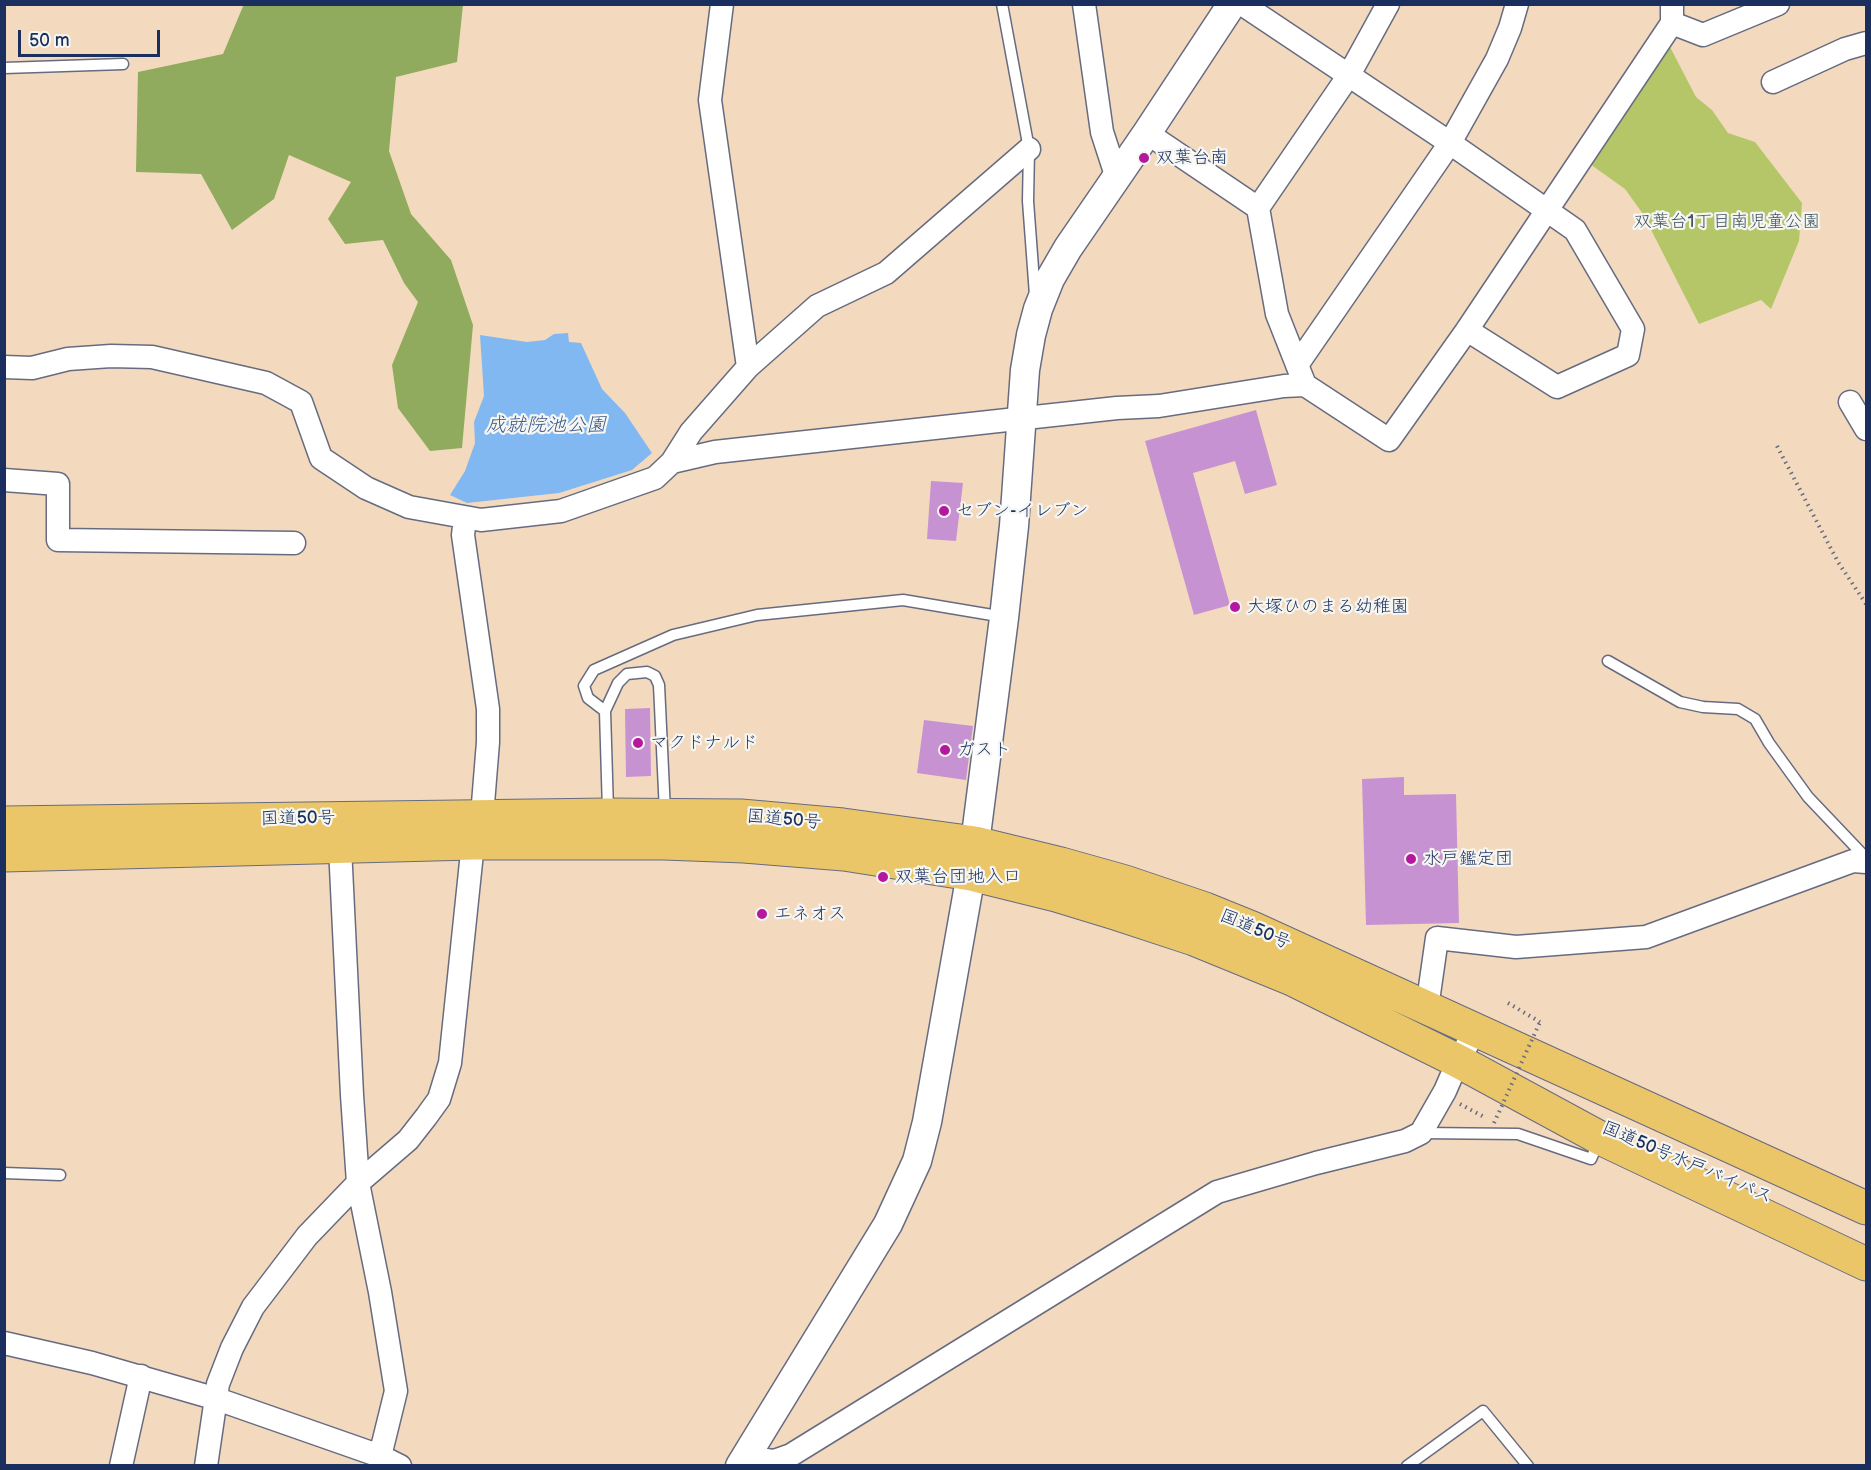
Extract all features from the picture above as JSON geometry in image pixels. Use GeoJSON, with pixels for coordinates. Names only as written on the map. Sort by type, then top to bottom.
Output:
{"type":"FeatureCollection","features":[{"type":"Feature","properties":{"kind":"highway","name":"国道50号"},"geometry":{"type":"LineString","coordinates":[[4,855],[340,847],[608,814],[741,816],[832,824],[973,859],[1066,898],[1204,943],[1292,979],[1458,1061],[1507,1088]]}},
{"type":"Feature","properties":{"kind":"highway","name":"国道50号"},"geometry":{"type":"LineString","coordinates":[[4,823],[477,830],[844,854],[1061,864],[1125,882],[1205,909],[1300,949],[1522,1051]]}},
{"type":"Feature","properties":{"kind":"highway"},"geometry":{"type":"LineString","coordinates":[[1522,1051],[1615,1074],[1866,1184]]}},
{"type":"Feature","properties":{"kind":"highway","name":"国道50号水戸バイパス"},"geometry":{"type":"LineString","coordinates":[[1522,1051],[1866,1208]]}},
{"type":"Feature","properties":{"kind":"highway"},"geometry":{"type":"LineString","coordinates":[[1507,1088],[1600,1138],[1866,1264]]}},
{"type":"Feature","properties":{"kind":"highway","name":"国道50号水戸バイパス"},"geometry":{"type":"LineString","coordinates":[[1507,1088],[1832,1222],[1866,1240]]}},
{"type":"Feature","properties":{"kind":"street"},"geometry":{"type":"LineString","coordinates":[[722,4],[710,100],[748,367]]}},
{"type":"Feature","properties":{"kind":"street"},"geometry":{"type":"LineString","coordinates":[[1084,4],[1102,132],[1117,178]]}},
{"type":"Feature","properties":{"kind":"street"},"geometry":{"type":"LineString","coordinates":[[744,1460],[888,1224],[917,1161],[927,1122],[973,859],[1004,618],[1025,369],[1038,309],[1050,279],[1068,248],[1232,4]]}},
{"type":"Feature","properties":{"kind":"street"},"geometry":{"type":"LineString","coordinates":[[1242,4],[1575,230],[1633,329],[1628,355],[1557,387],[1467,330]]}},
{"type":"Feature","properties":{"kind":"street"},"geometry":{"type":"LineString","coordinates":[[1388,4],[1348,75],[1258,208],[1276,314],[1301,375],[1389,440],[1467,330],[1547,210],[1672,14],[1703,35],[1778,4]]}},
{"type":"Feature","properties":{"kind":"street"},"geometry":{"type":"LineString","coordinates":[[672,462],[715,452],[1117,408],[1158,406],[1284,386],[1301,375],[1450,143],[1497,59],[1517,4]]}},
{"type":"Feature","properties":{"kind":"street"},"geometry":{"type":"LineString","coordinates":[[1773,82],[1845,49],[1866,43]]}},
{"type":"Feature","properties":{"kind":"street"},"geometry":{"type":"LineString","coordinates":[[1147,133],[1258,208]]}},
{"type":"Feature","properties":{"kind":"street"},"geometry":{"type":"LineString","coordinates":[[4,367],[32,368],[68,359],[111,356],[152,357],[266,383],[301,402],[321,458],[366,488],[409,507],[481,520],[561,511],[656,478],[672,462],[691,432],[748,367],[818,306],[886,273],[1029,149]]}},
{"type":"Feature","properties":{"kind":"street"},"geometry":{"type":"LineString","coordinates":[[1850,402],[1866,429]]}},
{"type":"Feature","properties":{"kind":"street"},"geometry":{"type":"LineString","coordinates":[[4,480],[58,484],[58,540],[294,543]]}},
{"type":"Feature","properties":{"kind":"street"},"geometry":{"type":"LineString","coordinates":[[206,1466],[218,1384],[232,1348],[253,1307],[307,1236],[358,1183],[408,1140],[439,1099],[450,1063],[488,742],[488,709],[463,535],[465,518]]}},
{"type":"Feature","properties":{"kind":"street"},"geometry":{"type":"LineString","coordinates":[[340,847],[352,1095],[360,1203],[380,1292],[396,1391],[380,1456]]}},
{"type":"Feature","properties":{"kind":"street"},"geometry":{"type":"LineString","coordinates":[[1427,1008],[1437,938],[1516,947],[1646,937],[1853,861],[1866,860]]}},
{"type":"Feature","properties":{"kind":"street"},"geometry":{"type":"LineString","coordinates":[[744,1460],[774,1461],[791,1455],[1217,1192],[1316,1163],[1405,1141],[1421,1133],[1475,1031]]}},
{"type":"Feature","properties":{"kind":"street"},"geometry":{"type":"LineString","coordinates":[[4,1343],[141,1376],[217,1399],[380,1456],[400,1466]]}},
{"type":"Feature","properties":{"kind":"street"},"geometry":{"type":"LineString","coordinates":[[121,1466],[141,1376]]}},
{"type":"Feature","properties":{"kind":"lane"},"geometry":{"type":"LineString","coordinates":[[1002,4],[1029,149],[1033,290],[1038,309]]}},
{"type":"Feature","properties":{"kind":"lane"},"geometry":{"type":"LineString","coordinates":[[4,68],[123,64]]}},
{"type":"Feature","properties":{"kind":"lane"},"geometry":{"type":"LineString","coordinates":[[605,711],[588,698],[584,686],[594,670],[674,635],[757,615],[903,600],[1004,618]]}},
{"type":"Feature","properties":{"kind":"lane"},"geometry":{"type":"LineString","coordinates":[[1608,661],[1680,702],[1703,707],[1738,709],[1755,719],[1769,743],[1808,797],[1866,860]]}},
{"type":"Feature","properties":{"kind":"lane"},"geometry":{"type":"LineString","coordinates":[[608,814],[605,711],[618,683],[627,674],[647,672],[655,676],[660,685],[665,815]]}},
{"type":"Feature","properties":{"kind":"lane"},"geometry":{"type":"LineString","coordinates":[[1421,1133],[1518,1134],[1591,1159],[1600,1138]]}},
{"type":"Feature","properties":{"kind":"lane"},"geometry":{"type":"LineString","coordinates":[[4,1173],[60,1175]]}},
{"type":"Feature","properties":{"kind":"lane"},"geometry":{"type":"LineString","coordinates":[[1407,1466],[1483,1411],[1528,1466]]}},
{"type":"Feature","properties":{"kind":"path"},"geometry":{"type":"LineString","coordinates":[[1777,446],[1838,562],[1866,604]]}},
{"type":"Feature","properties":{"kind":"path"},"geometry":{"type":"LineString","coordinates":[[1460,1104],[1494,1124],[1540,1022],[1508,1003]]}},
{"type":"Feature","properties":{"kind":"green space"},"geometry":{"type":"Polygon","coordinates":[[[244,4],[463,5],[457,62],[396,77],[389,151],[411,214],[451,260],[473,325],[462,448],[430,451],[398,408],[392,365],[418,302],[404,283],[383,240],[345,244],[328,219],[351,182],[289,155],[274,199],[232,230],[201,174],[136,172],[138,72],[223,54],[244,4]]]}},
{"type":"Feature","properties":{"kind":"green space","name":"双葉台1丁目南児童公園"},"geometry":{"type":"Polygon","coordinates":[[[1669,45],[1696,97],[1712,110],[1728,133],[1755,142],[1802,203],[1799,241],[1771,309],[1761,300],[1699,324],[1643,214],[1625,189],[1590,164],[1669,45]]]}},
{"type":"Feature","properties":{"kind":"water","name":"成就院池公園"},"geometry":{"type":"Polygon","coordinates":[[[568,333],[569,342],[581,343],[602,389],[625,413],[652,453],[632,470],[559,493],[467,503],[450,495],[465,471],[475,443],[474,422],[484,396],[480,335],[527,342],[545,340],[554,334],[568,333]]]}},
{"type":"Feature","properties":{"kind":"building"},"geometry":{"type":"Polygon","coordinates":[[[1256,410],[1277,485],[1245,494],[1235,461],[1193,473],[1230,605],[1194,615],[1145,441],[1256,410]]]}},
{"type":"Feature","properties":{"kind":"building","name":"セブン-イレブン"},"geometry":{"type":"Polygon","coordinates":[[[931,481],[963,483],[956,541],[927,539],[931,481]]]}},
{"type":"Feature","properties":{"kind":"building","name":"マクドナルド"},"geometry":{"type":"Polygon","coordinates":[[[650,708],[651,776],[626,777],[625,709],[650,708]]]}},
{"type":"Feature","properties":{"kind":"building","name":"ガスト"},"geometry":{"type":"Polygon","coordinates":[[[924,720],[973,726],[966,780],[917,773],[924,720]]]}},
{"type":"Feature","properties":{"kind":"building","name":"水戸鑑定団"},"geometry":{"type":"Polygon","coordinates":[[[1404,777],[1404,795],[1456,794],[1459,923],[1366,925],[1362,779],[1404,777]]]}},
{"type":"Feature","properties":{"kind":"place","name":"双葉台南"},"geometry":{"type":"Point","coordinates":[1144,158]}},
{"type":"Feature","properties":{"kind":"place","name":"セブン-イレブン"},"geometry":{"type":"Point","coordinates":[944,511]}},
{"type":"Feature","properties":{"kind":"place","name":"大塚ひのまる幼稚園"},"geometry":{"type":"Point","coordinates":[1235,607]}},
{"type":"Feature","properties":{"kind":"place","name":"マクドナルド"},"geometry":{"type":"Point","coordinates":[638,743]}},
{"type":"Feature","properties":{"kind":"place","name":"ガスト"},"geometry":{"type":"Point","coordinates":[945,750]}},
{"type":"Feature","properties":{"kind":"place","name":"水戸鑑定団"},"geometry":{"type":"Point","coordinates":[1411,859]}},
{"type":"Feature","properties":{"kind":"place","name":"双葉台団地入口"},"geometry":{"type":"Point","coordinates":[883,877]}},
{"type":"Feature","properties":{"kind":"place","name":"エネオス"},"geometry":{"type":"Point","coordinates":[762,914]}}]}
